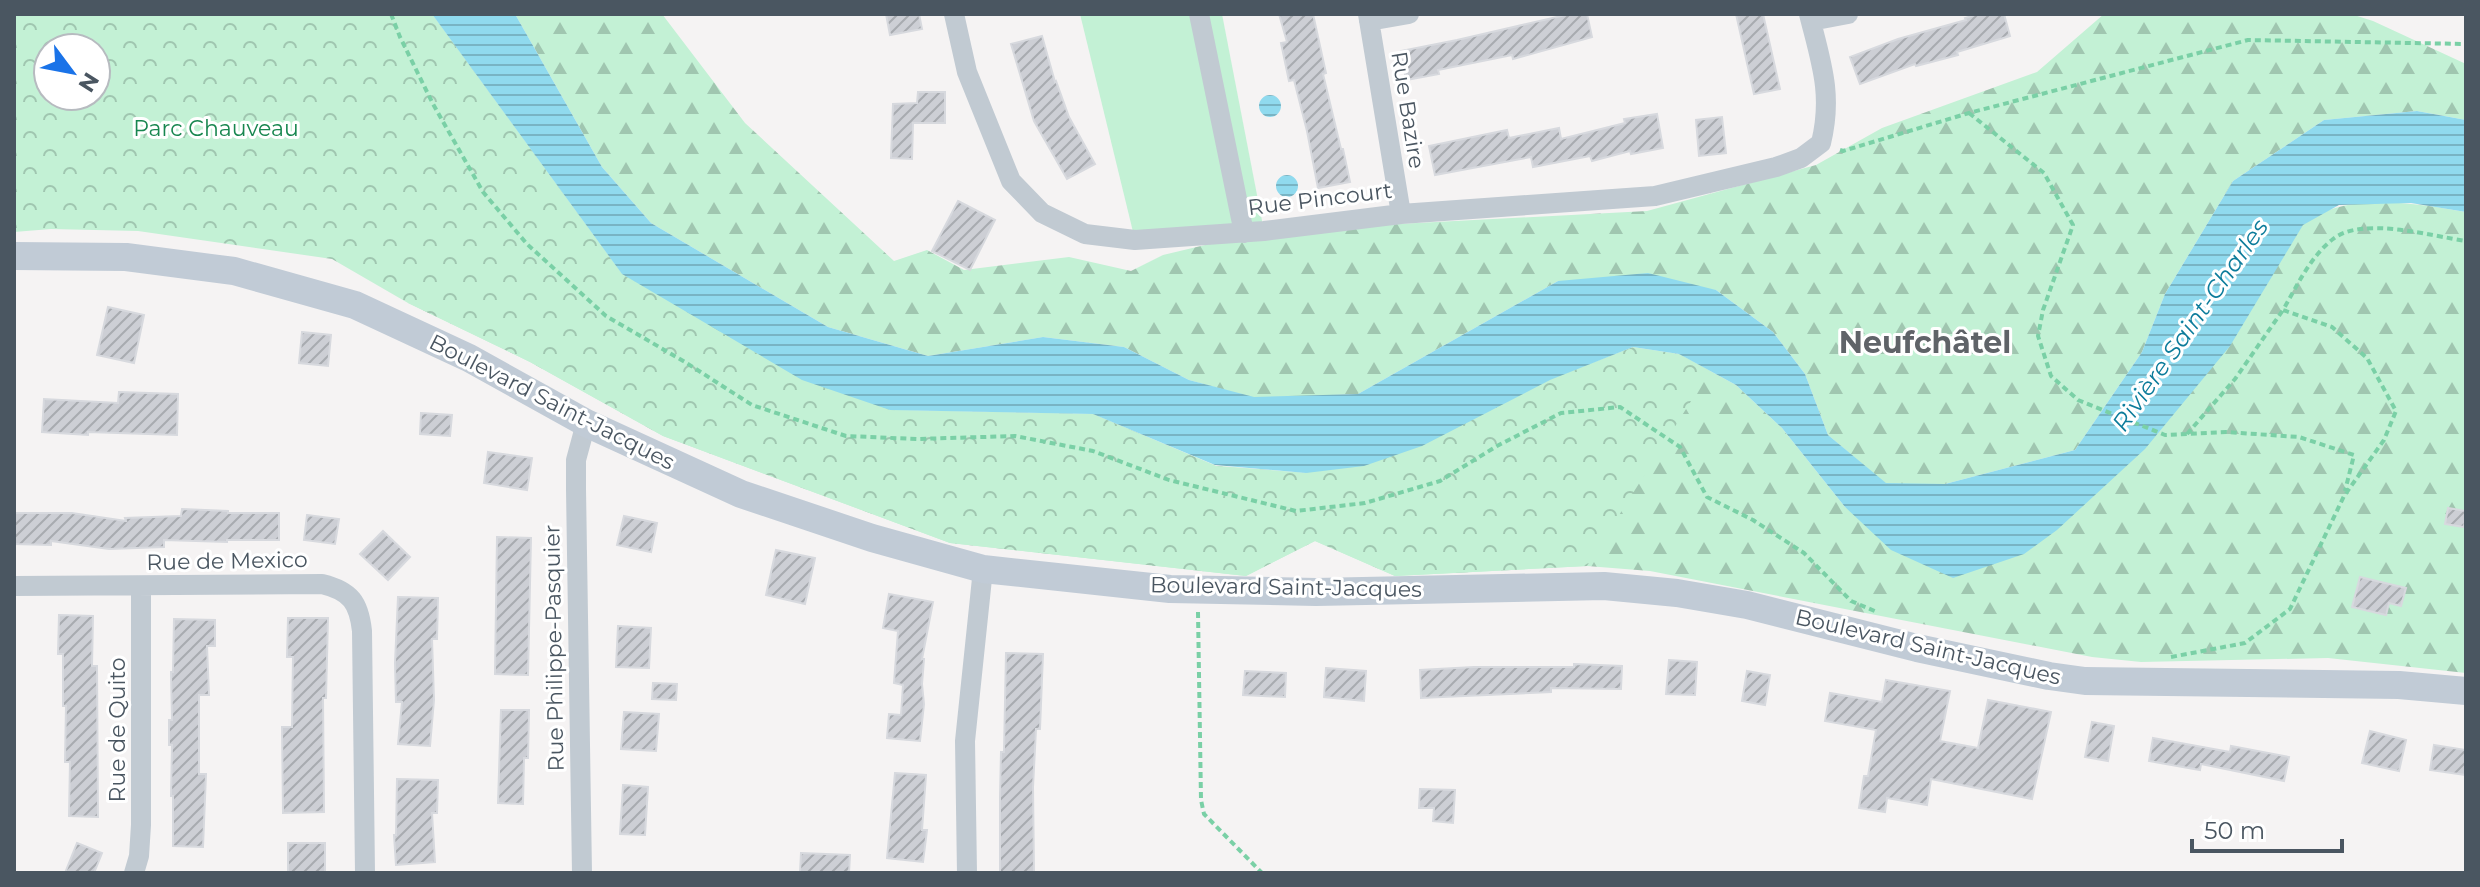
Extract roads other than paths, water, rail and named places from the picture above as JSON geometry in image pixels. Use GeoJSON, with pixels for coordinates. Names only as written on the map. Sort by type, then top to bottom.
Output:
{"type":"FeatureCollection","features":[{"type":"Feature","properties":{"kind":"street","name":"Rue Pincourt"},"geometry":{"type":"LineString","coordinates":[[954,14],[967,72],[1011,181],[1042,213],[1085,234],[1135,240],[1244,233],[1401,214],[1655,196],[1776,167],[1801,158],[1821,143],[1827,117],[1827,89],[1810,18]]}},
{"type":"Feature","properties":{"kind":"street"},"geometry":{"type":"LineString","coordinates":[[1199,14],[1244,233]]}},
{"type":"Feature","properties":{"kind":"street"},"geometry":{"type":"LineString","coordinates":[[1368,18],[1409,14]]}},
{"type":"Feature","properties":{"kind":"street"},"geometry":{"type":"LineString","coordinates":[[1810,18],[1848,14]]}},
{"type":"Feature","properties":{"kind":"street","name":"Rue Bazire"},"geometry":{"type":"LineString","coordinates":[[1368,18],[1401,214]]}},
{"type":"Feature","properties":{"kind":"street","name":"Boulevard Saint-Jacques"},"geometry":{"type":"LineString","coordinates":[[14,256],[126,257],[234,271],[355,305],[469,358],[586,423],[741,494],[872,538],[983,569],[1170,589],[1316,592],[1604,586],[1677,593],[1747,605],[1917,648],[2085,681],[2399,685],[2466,691]]}},
{"type":"Feature","properties":{"kind":"street","name":"Rue Philippe-Pasquier"},"geometry":{"type":"LineString","coordinates":[[582,873],[576,460],[586,423]]}},
{"type":"Feature","properties":{"kind":"street"},"geometry":{"type":"LineString","coordinates":[[967,873],[965,741],[983,569]]}},
{"type":"Feature","properties":{"kind":"street","name":"Rue de Mexico"},"geometry":{"type":"LineString","coordinates":[[14,586],[322,584],[339,588],[351,597],[360,612],[362,631],[365,873]]}},
{"type":"Feature","properties":{"kind":"street","name":"Rue de Quito"},"geometry":{"type":"LineString","coordinates":[[134,873],[139,856],[141,825],[141,586]]}},
{"type":"Feature","properties":{"kind":"water","name":"Rivière Saint-Charles"},"geometry":{"type":"Polygon","coordinates":[[[432,14],[515,14],[602,167],[651,223],[828,327],[928,356],[1043,337],[1124,347],[1189,380],[1254,397],[1358,394],[1558,281],[1648,273],[1716,290],[1773,332],[1805,374],[1828,435],[1886,483],[1945,484],[2075,450],[2142,352],[2165,294],[2233,181],[2324,120],[2417,111],[2466,120],[2466,212],[2411,203],[2339,205],[2303,225],[2230,346],[2145,449],[2057,530],[2024,554],[1953,578],[1891,550],[1845,507],[1782,428],[1736,385],[1679,354],[1633,347],[1550,380],[1422,446],[1364,466],[1306,473],[1215,465],[1093,414],[890,410],[802,380],[622,274],[432,14]]]}},
{"type":"Feature","properties":{"kind":"water"},"geometry":{"type":"Polygon","coordinates":[[[1270,95],[1278,98],[1281,106],[1278,114],[1270,117],[1262,114],[1259,106],[1262,98],[1270,95]]]}},
{"type":"Feature","properties":{"kind":"water"},"geometry":{"type":"Polygon","coordinates":[[[1287,175],[1295,178],[1298,186],[1295,194],[1287,197],[1279,194],[1276,186],[1279,178],[1287,175]]]}},
{"type":"Feature","properties":{"kind":"district","name":"Neufchâtel"},"geometry":{"type":"Point","coordinates":[1925,342]}},
{"type":"Feature","properties":{"kind":"park label","name":"Parc Chauveau"},"geometry":{"type":"Point","coordinates":[216,128]}}]}
